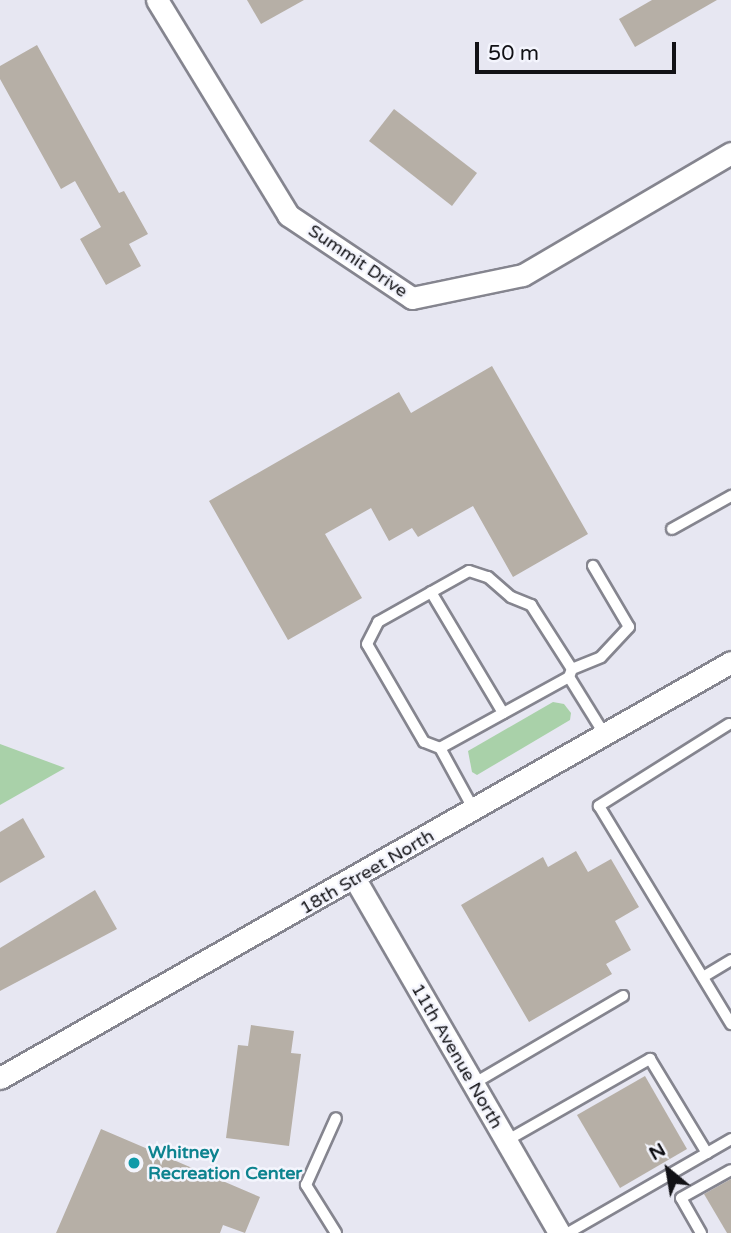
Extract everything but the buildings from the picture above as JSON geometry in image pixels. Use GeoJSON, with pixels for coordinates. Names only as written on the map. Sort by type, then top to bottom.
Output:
{"type":"FeatureCollection","features":[{"type":"Feature","properties":{"kind":"street","name":"Summit Drive"},"geometry":{"type":"LineString","coordinates":[[157,0],[288,215],[412,298],[523,275],[731,153]]}},
{"type":"Feature","properties":{"kind":"street","name":"18th Street North"},"geometry":{"type":"LineString","coordinates":[[0,1078],[355,879],[731,662]]}},
{"type":"Feature","properties":{"kind":"street","name":"11th Avenue North"},"geometry":{"type":"LineString","coordinates":[[355,879],[559,1233]]}},
{"type":"Feature","properties":{"kind":"lane"},"geometry":{"type":"LineString","coordinates":[[672,529],[731,496]]}},
{"type":"Feature","properties":{"kind":"lane"},"geometry":{"type":"LineString","coordinates":[[440,748],[601,657],[629,627],[593,566]]}},
{"type":"Feature","properties":{"kind":"lane"},"geometry":{"type":"LineString","coordinates":[[474,810],[440,748],[424,742],[367,644],[378,622],[469,571],[488,577],[511,597],[531,605],[605,735]]}},
{"type":"Feature","properties":{"kind":"lane"},"geometry":{"type":"LineString","coordinates":[[431,592],[503,713]]}},
{"type":"Feature","properties":{"kind":"lane"},"geometry":{"type":"LineString","coordinates":[[729,723],[599,806],[731,1024]]}},
{"type":"Feature","properties":{"kind":"lane"},"geometry":{"type":"LineString","coordinates":[[703,977],[731,960]]}},
{"type":"Feature","properties":{"kind":"lane"},"geometry":{"type":"LineString","coordinates":[[473,1084],[622,996]]}},
{"type":"Feature","properties":{"kind":"lane"},"geometry":{"type":"LineString","coordinates":[[506,1141],[650,1059],[706,1153]]}},
{"type":"Feature","properties":{"kind":"lane"},"geometry":{"type":"LineString","coordinates":[[336,1118],[306,1185],[336,1233]]}},
{"type":"Feature","properties":{"kind":"lane"},"geometry":{"type":"LineString","coordinates":[[568,1233],[731,1139]]}},
{"type":"Feature","properties":{"kind":"lane"},"geometry":{"type":"LineString","coordinates":[[701,1233],[681,1198],[731,1170]]}},
{"type":"Feature","properties":{"kind":"green space"},"geometry":{"type":"Polygon","coordinates":[[[553,702],[564,704],[571,713],[570,720],[477,775],[472,772],[468,751],[553,702]]]}},
{"type":"Feature","properties":{"kind":"green space"},"geometry":{"type":"Polygon","coordinates":[[[0,744],[65,768],[0,805],[0,744]]]}},
{"type":"Feature","properties":{"kind":"place","name":"Whitney Recreation Center"},"geometry":{"type":"Point","coordinates":[134,1163]}}]}
